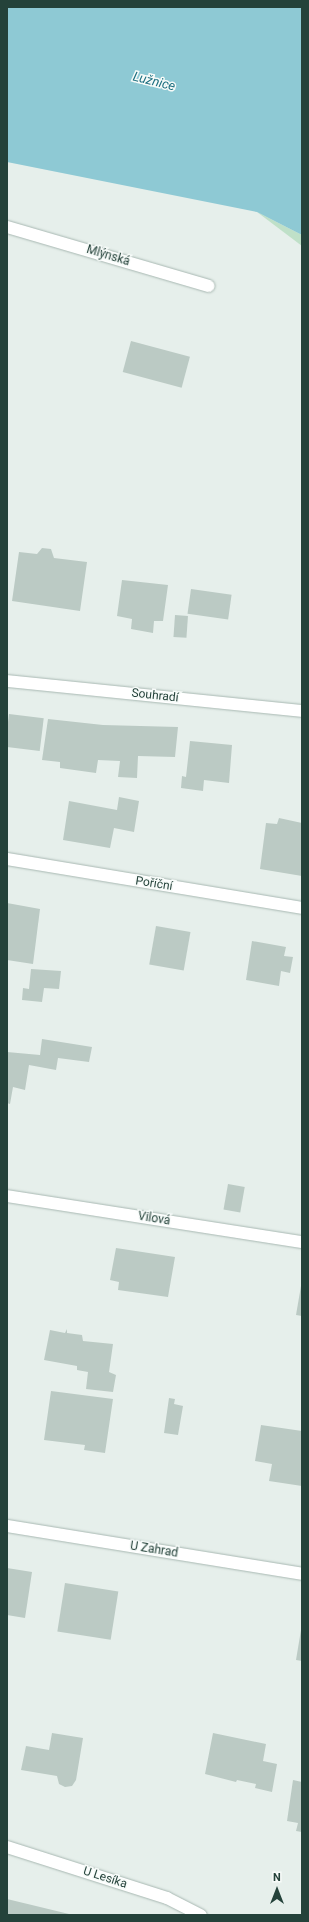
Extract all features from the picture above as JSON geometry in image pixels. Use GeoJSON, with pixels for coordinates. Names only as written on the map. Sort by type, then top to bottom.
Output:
{"type":"FeatureCollection","features":[{"type":"Feature","properties":{"kind":"street","name":"Mlýnská"},"geometry":{"type":"LineString","coordinates":[[7,227],[209,286]]}},
{"type":"Feature","properties":{"kind":"street","name":"Souhradí"},"geometry":{"type":"LineString","coordinates":[[7,681],[302,711]]}},
{"type":"Feature","properties":{"kind":"street","name":"Poříční"},"geometry":{"type":"LineString","coordinates":[[7,859],[302,908]]}},
{"type":"Feature","properties":{"kind":"street","name":"Vilová"},"geometry":{"type":"LineString","coordinates":[[7,1196],[302,1242]]}},
{"type":"Feature","properties":{"kind":"street","name":"U Zahrad"},"geometry":{"type":"LineString","coordinates":[[7,1526],[302,1574]]}},
{"type":"Feature","properties":{"kind":"street","name":"U Lesíka"},"geometry":{"type":"LineString","coordinates":[[7,1847],[167,1898],[201,1915]]}},
{"type":"Feature","properties":{"kind":"green space"},"geometry":{"type":"Polygon","coordinates":[[[257,212],[302,235],[302,246],[257,212]]]}},
{"type":"Feature","properties":{"kind":"water","name":"Lužnice"},"geometry":{"type":"Polygon","coordinates":[[[7,7],[302,7],[302,235],[257,212],[7,162],[7,7]]]}},
{"type":"Feature","properties":{"kind":"building"},"geometry":{"type":"Polygon","coordinates":[[[131,341],[190,357],[182,388],[123,372],[131,341]]]}},
{"type":"Feature","properties":{"kind":"building"},"geometry":{"type":"Polygon","coordinates":[[[42,548],[51,549],[54,558],[87,562],[80,611],[12,601],[19,552],[37,554],[42,548]]]}},
{"type":"Feature","properties":{"kind":"building"},"geometry":{"type":"Polygon","coordinates":[[[122,580],[168,585],[163,621],[154,621],[153,633],[131,629],[132,619],[117,616],[122,580]]]}},
{"type":"Feature","properties":{"kind":"building"},"geometry":{"type":"Polygon","coordinates":[[[191,589],[232,595],[228,619],[188,614],[191,589]]]}},
{"type":"Feature","properties":{"kind":"building"},"geometry":{"type":"Polygon","coordinates":[[[175,615],[188,616],[186,638],[173,637],[175,615]]]}},
{"type":"Feature","properties":{"kind":"building"},"geometry":{"type":"Polygon","coordinates":[[[9,714],[44,718],[40,751],[7,747],[9,714]]]}},
{"type":"Feature","properties":{"kind":"building"},"geometry":{"type":"Polygon","coordinates":[[[48,719],[103,725],[178,727],[175,757],[138,756],[137,778],[118,777],[120,761],[98,760],[96,773],[60,768],[60,762],[42,760],[48,719]]]}},
{"type":"Feature","properties":{"kind":"building"},"geometry":{"type":"Polygon","coordinates":[[[190,741],[232,745],[229,783],[204,780],[203,791],[181,788],[182,776],[186,777],[190,741]]]}},
{"type":"Feature","properties":{"kind":"building"},"geometry":{"type":"Polygon","coordinates":[[[119,797],[139,801],[134,832],[114,828],[110,848],[63,840],[69,801],[117,810],[119,797]]]}},
{"type":"Feature","properties":{"kind":"building"},"geometry":{"type":"Polygon","coordinates":[[[279,818],[302,823],[302,876],[260,869],[266,823],[277,824],[279,818]]]}},
{"type":"Feature","properties":{"kind":"building"},"geometry":{"type":"Polygon","coordinates":[[[7,903],[40,909],[33,964],[7,960],[7,903]]]}},
{"type":"Feature","properties":{"kind":"building"},"geometry":{"type":"Polygon","coordinates":[[[156,926],[190,932],[184,970],[149,964],[156,926]]]}},
{"type":"Feature","properties":{"kind":"building"},"geometry":{"type":"Polygon","coordinates":[[[252,941],[286,947],[284,956],[293,957],[290,973],[281,971],[279,986],[246,980],[252,941]]]}},
{"type":"Feature","properties":{"kind":"building"},"geometry":{"type":"Polygon","coordinates":[[[31,969],[61,971],[59,989],[44,988],[42,1002],[22,1000],[23,988],[29,989],[31,969]]]}},
{"type":"Feature","properties":{"kind":"building"},"geometry":{"type":"Polygon","coordinates":[[[42,1039],[92,1047],[89,1062],[58,1058],[56,1070],[29,1065],[25,1090],[13,1087],[10,1104],[7,1103],[7,1052],[40,1055],[42,1039]]]}},
{"type":"Feature","properties":{"kind":"building"},"geometry":{"type":"Polygon","coordinates":[[[228,1184],[245,1187],[240,1213],[223,1210],[228,1184]]]}},
{"type":"Feature","properties":{"kind":"building"},"geometry":{"type":"Polygon","coordinates":[[[116,1248],[175,1257],[168,1297],[118,1290],[119,1282],[110,1280],[116,1248]]]}},
{"type":"Feature","properties":{"kind":"building"},"geometry":{"type":"Polygon","coordinates":[[[301,1286],[302,1287],[302,1316],[296,1315],[301,1286]]]}},
{"type":"Feature","properties":{"kind":"building"},"geometry":{"type":"Polygon","coordinates":[[[67,1329],[67,1333],[82,1335],[83,1341],[113,1344],[109,1372],[116,1375],[113,1392],[86,1389],[88,1372],[77,1370],[77,1366],[44,1360],[50,1330],[65,1333],[67,1329]]]}},
{"type":"Feature","properties":{"kind":"building"},"geometry":{"type":"Polygon","coordinates":[[[51,1391],[113,1399],[105,1453],[84,1450],[85,1445],[44,1440],[51,1391]]]}},
{"type":"Feature","properties":{"kind":"building"},"geometry":{"type":"Polygon","coordinates":[[[169,1398],[175,1399],[174,1404],[183,1406],[178,1435],[164,1433],[169,1398]]]}},
{"type":"Feature","properties":{"kind":"building"},"geometry":{"type":"Polygon","coordinates":[[[261,1425],[302,1431],[302,1486],[269,1481],[272,1464],[255,1461],[261,1425]]]}},
{"type":"Feature","properties":{"kind":"building"},"geometry":{"type":"Polygon","coordinates":[[[7,1568],[32,1572],[25,1618],[7,1615],[7,1568]]]}},
{"type":"Feature","properties":{"kind":"building"},"geometry":{"type":"Polygon","coordinates":[[[65,1583],[118,1591],[111,1640],[57,1631],[65,1583]]]}},
{"type":"Feature","properties":{"kind":"building"},"geometry":{"type":"Polygon","coordinates":[[[302,1630],[302,1661],[296,1660],[302,1630]]]}},
{"type":"Feature","properties":{"kind":"building"},"geometry":{"type":"Polygon","coordinates":[[[52,1733],[83,1738],[76,1780],[72,1786],[65,1787],[59,1784],[57,1776],[21,1770],[26,1746],[49,1750],[52,1733]]]}},
{"type":"Feature","properties":{"kind":"building"},"geometry":{"type":"Polygon","coordinates":[[[213,1733],[266,1744],[263,1761],[277,1764],[272,1792],[255,1788],[256,1784],[237,1780],[236,1782],[205,1774],[213,1733]]]}},
{"type":"Feature","properties":{"kind":"building"},"geometry":{"type":"Polygon","coordinates":[[[293,1780],[302,1782],[302,1832],[296,1831],[298,1823],[287,1821],[293,1780]]]}},
{"type":"Feature","properties":{"kind":"building"},"geometry":{"type":"Polygon","coordinates":[[[7,1899],[69,1914],[69,1915],[7,1915],[7,1899]]]}}]}
